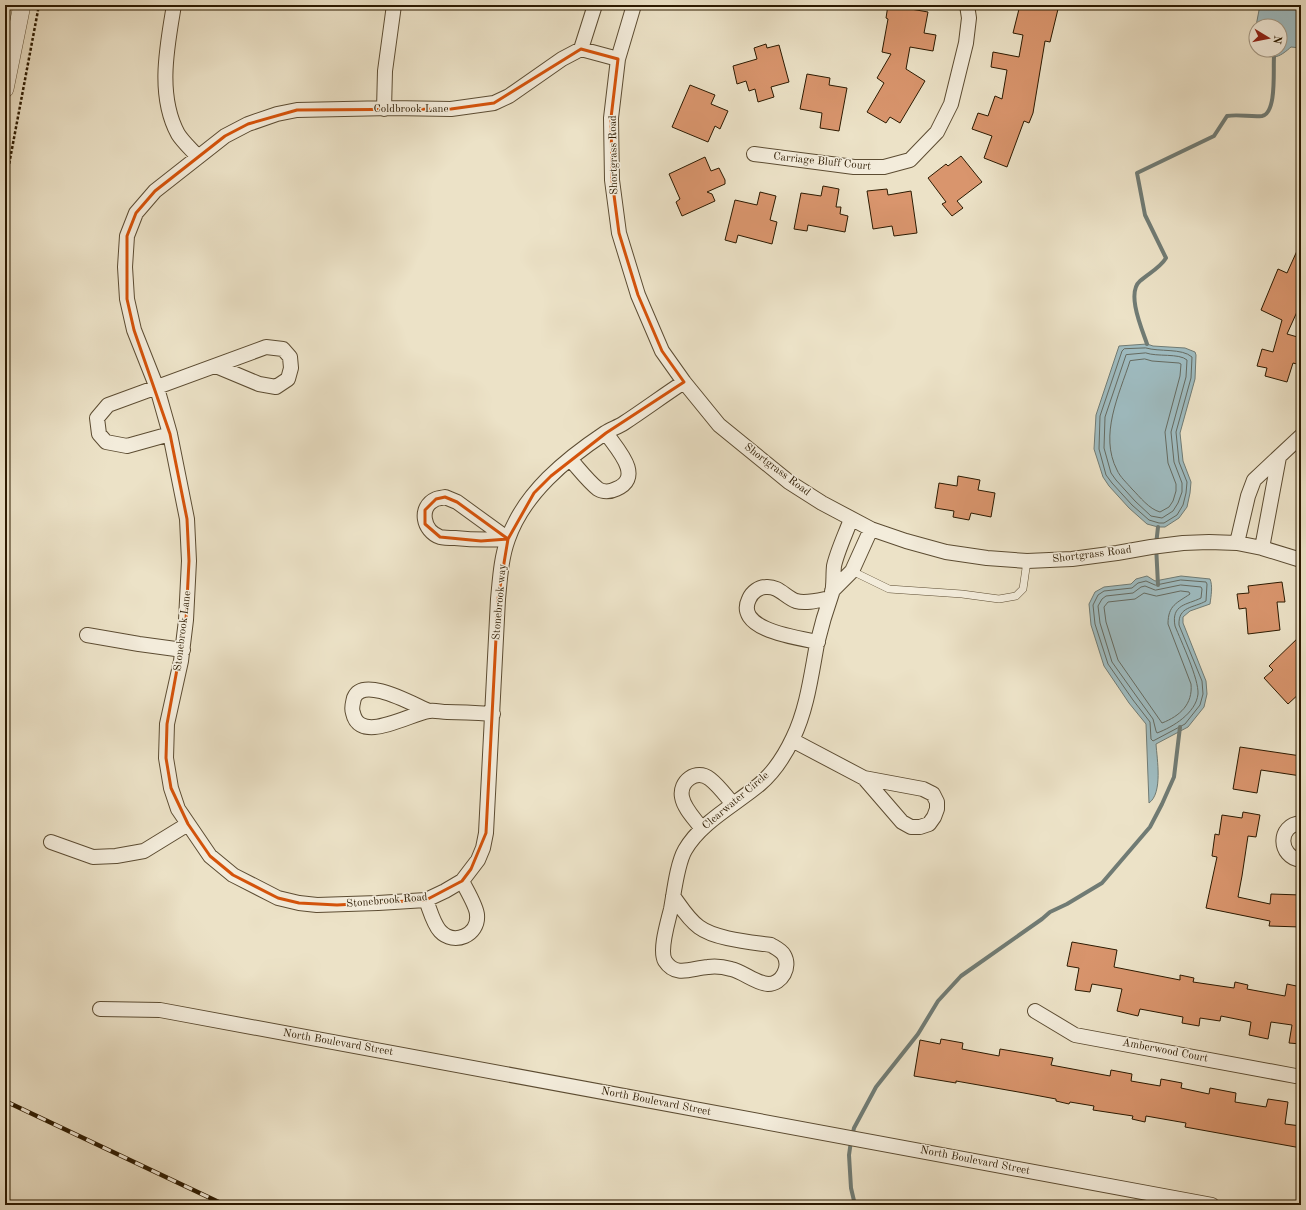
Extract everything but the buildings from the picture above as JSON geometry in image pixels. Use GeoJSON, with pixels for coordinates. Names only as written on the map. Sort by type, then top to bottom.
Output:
{"type":"FeatureCollection","features":[{"type":"Feature","properties":{"kind":"street"},"geometry":{"type":"LineString","coordinates":[[5,89],[12,23],[22,5]]}},
{"type":"Feature","properties":{"kind":"street"},"geometry":{"type":"LineString","coordinates":[[174,5],[167,46],[165,86],[168,110],[178,135],[198,157]]}},
{"type":"Feature","properties":{"kind":"street"},"geometry":{"type":"LineString","coordinates":[[384,109],[385,71],[394,5]]}},
{"type":"Feature","properties":{"kind":"street"},"geometry":{"type":"LineString","coordinates":[[595,5],[581,49],[618,58]]}},
{"type":"Feature","properties":{"kind":"street","name":"Shortgrass Road"},"geometry":{"type":"LineString","coordinates":[[634,5],[618,58],[611,125],[612,180],[619,233],[638,295],[662,351],[684,382],[719,425],[789,482],[822,503],[871,528],[906,541],[946,552],[988,558],[1027,560],[1072,559],[1183,543],[1209,542],[1237,543],[1262,548],[1301,560]]}},
{"type":"Feature","properties":{"kind":"street","name":"Carriage Bluff Court"},"geometry":{"type":"LineString","coordinates":[[754,154],[854,167],[884,168],[910,160],[937,132],[951,104],[966,43],[969,18],[967,5]]}},
{"type":"Feature","properties":{"kind":"street","name":"Coldbrook Lane"},"geometry":{"type":"LineString","coordinates":[[198,157],[225,136],[248,124],[277,114],[297,110],[451,109],[494,104],[509,96],[562,59],[581,49]]}},
{"type":"Feature","properties":{"kind":"street","name":"Stonebrook Lane"},"geometry":{"type":"LineString","coordinates":[[188,824],[178,809],[171,788],[166,758],[167,724],[183,650],[190,561],[187,519],[170,434],[157,388],[134,330],[127,299],[125,267],[127,236],[136,213],[155,191],[198,157]]}},
{"type":"Feature","properties":{"kind":"street"},"geometry":{"type":"LineString","coordinates":[[170,434],[127,446],[106,442],[99,434],[97,418],[108,405],[266,347],[283,349],[290,357],[291,368],[288,379],[276,387],[259,384],[216,366]]}},
{"type":"Feature","properties":{"kind":"street","name":"Stonebrook way"},"geometry":{"type":"LineString","coordinates":[[493,714],[498,599],[501,566],[508,539],[517,518],[534,494],[550,476],[570,459],[606,433],[622,424],[684,382]]}},
{"type":"Feature","properties":{"kind":"street"},"geometry":{"type":"LineString","coordinates":[[570,459],[599,489],[607,492],[620,487],[628,476],[628,464],[606,433]]}},
{"type":"Feature","properties":{"kind":"street"},"geometry":{"type":"LineString","coordinates":[[1237,543],[1248,496],[1254,480],[1301,436]]}},
{"type":"Feature","properties":{"kind":"street"},"geometry":{"type":"LineString","coordinates":[[1262,548],[1279,457]]}},
{"type":"Feature","properties":{"kind":"street"},"geometry":{"type":"LineString","coordinates":[[445,497],[457,502],[508,539],[481,541],[440,537],[430,531],[425,524],[425,510],[429,504],[436,499],[445,497]]}},
{"type":"Feature","properties":{"kind":"street","name":"Clearwater Circle"},"geometry":{"type":"LineString","coordinates":[[673,896],[689,918],[698,927],[708,933],[771,945],[778,949],[787,961],[786,970],[783,976],[778,982],[769,984],[758,982],[747,975],[724,968],[707,967],[678,972],[671,968],[665,960],[662,952],[673,896],[684,852],[691,840],[702,829],[760,783],[777,765],[792,740],[806,702],[818,642],[831,595],[834,565],[851,519]]}},
{"type":"Feature","properties":{"kind":"street","name":"Clearwater Circle"},"geometry":{"type":"LineString","coordinates":[[831,595],[852,571],[871,528]]}},
{"type":"Feature","properties":{"kind":"street"},"geometry":{"type":"LineString","coordinates":[[818,642],[786,635],[760,627],[748,614],[747,607],[749,599],[753,593],[765,587],[773,587],[798,602],[806,602],[831,595]]}},
{"type":"Feature","properties":{"kind":"street"},"geometry":{"type":"LineString","coordinates":[[87,635],[183,650]]}},
{"type":"Feature","properties":{"kind":"street"},"geometry":{"type":"LineString","coordinates":[[428,711],[383,690],[371,689],[362,691],[355,696],[352,706],[356,722],[366,727],[378,727],[428,711],[493,714]]}},
{"type":"Feature","properties":{"kind":"street","name":"Stonebrook Road"},"geometry":{"type":"LineString","coordinates":[[188,824],[210,856],[233,875],[278,898],[299,903],[318,905],[426,900],[445,892],[462,881],[478,860],[483,848],[486,833],[493,714]]}},
{"type":"Feature","properties":{"kind":"street"},"geometry":{"type":"LineString","coordinates":[[792,740],[864,778],[923,789],[933,794],[937,802],[937,809],[934,817],[929,824],[920,827],[911,827],[902,822],[864,778]]}},
{"type":"Feature","properties":{"kind":"street"},"geometry":{"type":"LineString","coordinates":[[702,829],[682,799],[684,784],[689,778],[702,776],[709,778],[733,804]]}},
{"type":"Feature","properties":{"kind":"street"},"geometry":{"type":"LineString","coordinates":[[1301,823],[1289,826],[1283,842],[1287,853],[1292,858],[1301,860]]}},
{"type":"Feature","properties":{"kind":"street"},"geometry":{"type":"LineString","coordinates":[[51,842],[93,857],[116,856],[144,851],[188,824]]}},
{"type":"Feature","properties":{"kind":"street"},"geometry":{"type":"LineString","coordinates":[[426,900],[436,925],[441,932],[454,938],[462,937],[468,934],[473,930],[477,922],[478,914],[462,881]]}},
{"type":"Feature","properties":{"kind":"street","name":"North Boulevard Street"},"geometry":{"type":"LineString","coordinates":[[100,1009],[160,1010],[1212,1205]]}},
{"type":"Feature","properties":{"kind":"street","name":"Amberwood Court"},"geometry":{"type":"LineString","coordinates":[[1035,1011],[1075,1035],[1301,1077]]}},
{"type":"Feature","properties":{"kind":"lane"},"geometry":{"type":"LineString","coordinates":[[852,571],[889,589],[962,594],[999,599],[1016,596],[1023,589],[1027,560]]}},
{"type":"Feature","properties":{"kind":"path"},"geometry":{"type":"LineString","coordinates":[[5,218],[7,208],[5,186],[39,5]]}},
{"type":"Feature","properties":{"kind":"highlighted area"},"geometry":{"type":"Polygon","coordinates":[[[581,49],[618,59],[611,118],[612,180],[619,233],[638,295],[662,351],[684,382],[606,433],[551,476],[534,493],[508,539],[498,599],[486,833],[471,869],[462,881],[426,900],[337,905],[299,903],[278,898],[233,875],[210,856],[188,824],[171,788],[166,758],[167,724],[186,620],[189,561],[187,519],[170,434],[134,330],[127,299],[127,236],[136,213],[155,191],[225,136],[248,124],[297,110],[451,109],[494,103],[581,49]],[[445,497],[436,499],[425,510],[425,524],[440,537],[481,541],[508,539],[457,502],[445,497]]]}},
{"type":"Feature","properties":{"kind":"water"},"geometry":{"type":"Polygon","coordinates":[[[1260,5],[1301,5],[1301,48],[1291,47],[1288,50],[1288,18],[1258,18],[1260,5]]]}},
{"type":"Feature","properties":{"kind":"water"},"geometry":{"type":"Polygon","coordinates":[[[1147,344],[1153,346],[1185,348],[1195,352],[1196,355],[1195,379],[1180,433],[1183,461],[1191,482],[1190,493],[1187,507],[1179,518],[1165,527],[1147,524],[1129,508],[1103,477],[1094,449],[1096,415],[1119,346],[1147,344]]]}},
{"type":"Feature","properties":{"kind":"water"},"geometry":{"type":"Polygon","coordinates":[[[1147,576],[1155,581],[1181,576],[1210,579],[1212,588],[1210,604],[1190,611],[1183,617],[1183,623],[1206,681],[1207,694],[1204,707],[1188,727],[1156,744],[1158,784],[1156,792],[1149,803],[1146,724],[1129,703],[1104,666],[1091,625],[1089,604],[1095,592],[1104,587],[1131,584],[1136,579],[1147,576]]]}},
{"type":"Feature","properties":{"kind":"waterway"},"geometry":{"type":"LineString","coordinates":[[1147,344],[1136,311],[1134,294],[1140,281],[1158,268],[1166,258],[1145,215],[1137,173],[1214,136],[1227,116],[1262,116],[1267,113],[1272,99],[1274,58]]}},
{"type":"Feature","properties":{"kind":"waterway"},"geometry":{"type":"LineString","coordinates":[[1158,527],[1156,545],[1158,585]]}},
{"type":"Feature","properties":{"kind":"waterway"},"geometry":{"type":"LineString","coordinates":[[855,1205],[851,1188],[849,1155],[851,1141],[854,1128],[876,1087],[918,1034],[938,1001],[961,976],[1050,912],[1067,904],[1102,883],[1150,827],[1174,777],[1180,727]]}},
{"type":"Feature","properties":{"kind":"railway"},"geometry":{"type":"LineString","coordinates":[[5,1101],[225,1205]]}}]}
